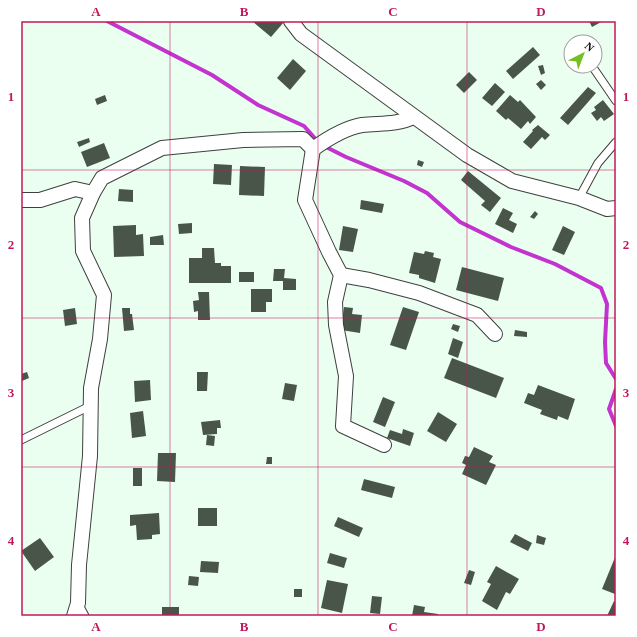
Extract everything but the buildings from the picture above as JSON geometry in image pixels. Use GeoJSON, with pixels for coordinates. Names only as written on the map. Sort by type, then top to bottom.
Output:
{"type":"FeatureCollection","features":[{"type":"Feature","properties":{"kind":"street"},"geometry":{"type":"LineString","coordinates":[[291,21],[301,34],[466,155],[512,181],[579,198],[607,209],[616,208]]}},
{"type":"Feature","properties":{"kind":"street"},"geometry":{"type":"LineString","coordinates":[[384,445],[344,426],[346,376],[336,325],[335,302],[341,275],[305,200],[313,149],[328,138],[361,125],[402,122],[414,117]]}},
{"type":"Feature","properties":{"kind":"street"},"geometry":{"type":"LineString","coordinates":[[76,610],[90,456],[91,388],[100,338],[104,295],[83,251],[82,218],[93,193],[102,178],[162,148],[243,140],[303,140],[313,149]]}},
{"type":"Feature","properties":{"kind":"street"},"geometry":{"type":"LineString","coordinates":[[21,200],[40,200],[75,189],[93,193]]}},
{"type":"Feature","properties":{"kind":"street"},"geometry":{"type":"LineString","coordinates":[[341,275],[370,280],[419,293],[476,315],[495,334]]}},
{"type":"Feature","properties":{"kind":"lane"},"geometry":{"type":"LineString","coordinates":[[597,74],[616,101]]}},
{"type":"Feature","properties":{"kind":"lane"},"geometry":{"type":"LineString","coordinates":[[579,198],[598,163],[616,142]]}},
{"type":"Feature","properties":{"kind":"lane"},"geometry":{"type":"LineString","coordinates":[[21,440],[90,406]]}},
{"type":"Feature","properties":{"kind":"lane"},"geometry":{"type":"LineString","coordinates":[[76,610],[85,616]]}},
{"type":"Feature","properties":{"kind":"waterway"},"geometry":{"type":"LineString","coordinates":[[107,21],[212,75],[258,105],[304,126],[320,144],[346,157],[404,181],[427,193],[460,222],[511,247],[555,264],[601,288],[607,304],[605,342],[606,363],[616,379]]}},
{"type":"Feature","properties":{"kind":"waterway"},"geometry":{"type":"LineString","coordinates":[[616,389],[609,409],[616,426]]}}]}
